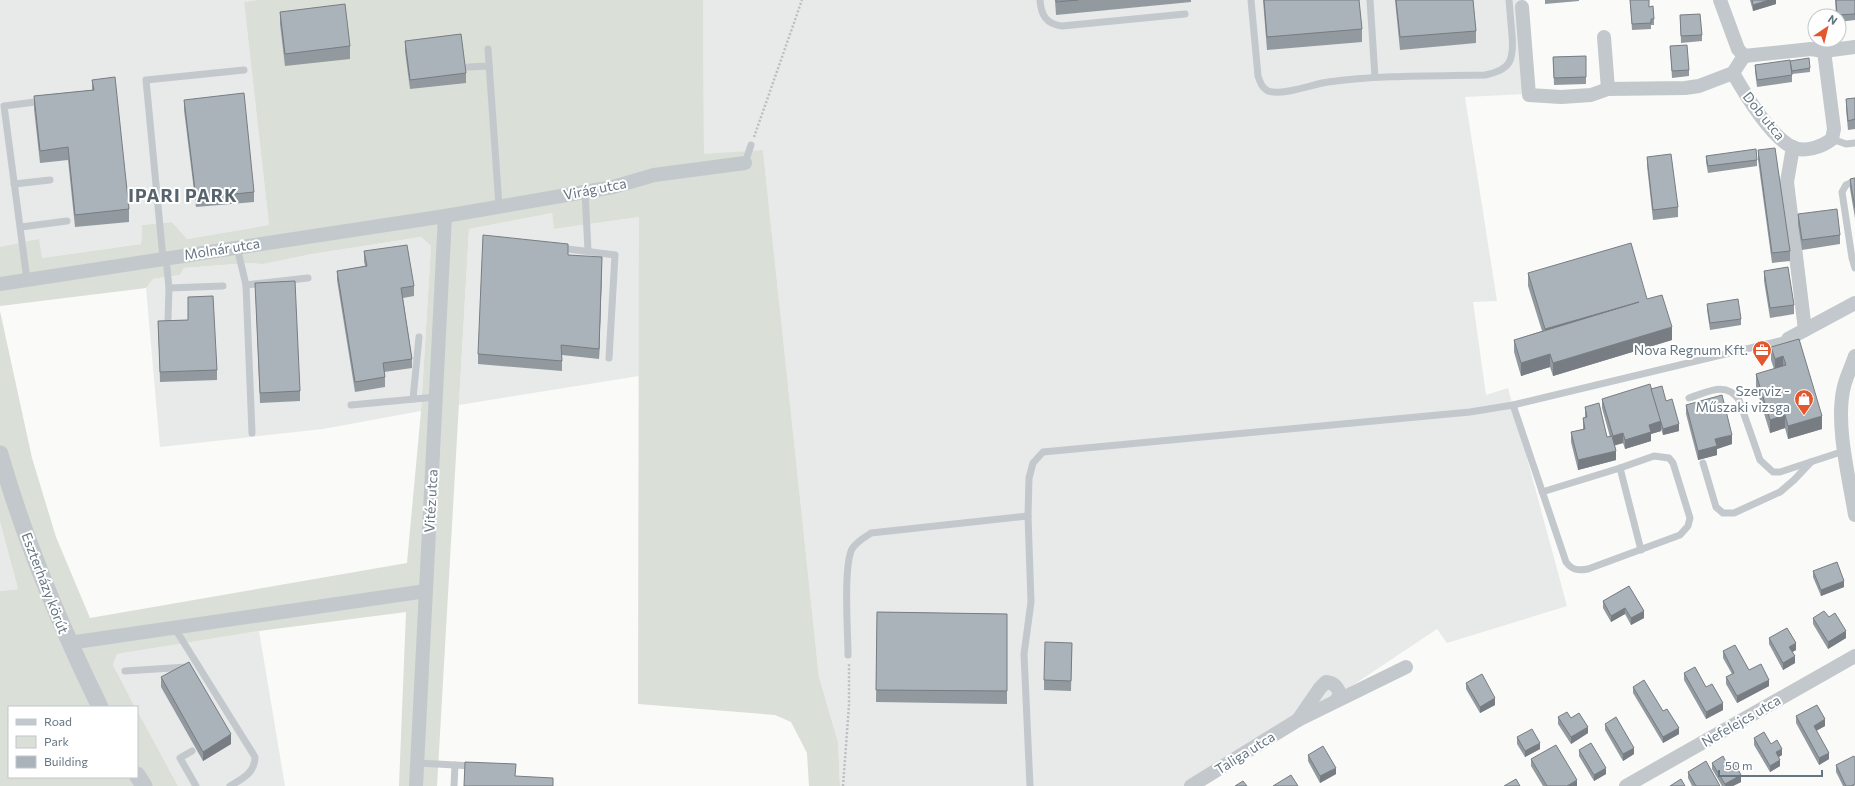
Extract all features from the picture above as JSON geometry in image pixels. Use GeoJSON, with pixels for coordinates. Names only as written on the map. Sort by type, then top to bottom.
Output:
{"type":"FeatureCollection","features":[{"type":"Feature","properties":{"kind":"street"},"geometry":{"type":"LineString","coordinates":[[1720,0],[1738,49],[1744,56]]}},
{"type":"Feature","properties":{"kind":"street"},"geometry":{"type":"LineString","coordinates":[[1522,7],[1529,94],[1561,97],[1591,95],[1608,89],[1685,88],[1710,83],[1733,73],[1744,56]]}},
{"type":"Feature","properties":{"kind":"street"},"geometry":{"type":"LineString","coordinates":[[1604,37],[1608,89]]}},
{"type":"Feature","properties":{"kind":"street"},"geometry":{"type":"LineString","coordinates":[[1744,56],[1811,49],[1824,51],[1855,47]]}},
{"type":"Feature","properties":{"kind":"street"},"geometry":{"type":"LineString","coordinates":[[1824,51],[1834,129],[1832,139]]}},
{"type":"Feature","properties":{"kind":"street","name":"Dob utca"},"geometry":{"type":"LineString","coordinates":[[1733,73],[1743,90],[1781,140],[1792,147],[1809,149],[1824,145],[1832,139]]}},
{"type":"Feature","properties":{"kind":"street"},"geometry":{"type":"LineString","coordinates":[[1792,147],[1787,182],[1805,330]]}},
{"type":"Feature","properties":{"kind":"street","name":"Virág utca"},"geometry":{"type":"LineString","coordinates":[[445,216],[613,187],[654,175],[745,163]]}},
{"type":"Feature","properties":{"kind":"street","name":"Molnár utca"},"geometry":{"type":"LineString","coordinates":[[0,284],[445,216]]}},
{"type":"Feature","properties":{"kind":"street","name":"Vitéz utca"},"geometry":{"type":"LineString","coordinates":[[416,786],[445,216]]}},
{"type":"Feature","properties":{"kind":"street"},"geometry":{"type":"LineString","coordinates":[[1788,339],[1855,303]]}},
{"type":"Feature","properties":{"kind":"street"},"geometry":{"type":"LineString","coordinates":[[1855,356],[1843,390],[1842,403],[1844,451],[1855,515]]}},
{"type":"Feature","properties":{"kind":"street","name":"Eszterházy körút"},"geometry":{"type":"LineString","coordinates":[[0,454],[31,551],[69,643],[100,706]]}},
{"type":"Feature","properties":{"kind":"street"},"geometry":{"type":"LineString","coordinates":[[69,643],[426,591]]}},
{"type":"Feature","properties":{"kind":"street","name":"Nefelejcs utca"},"geometry":{"type":"LineString","coordinates":[[1626,786],[1855,656]]}},
{"type":"Feature","properties":{"kind":"street","name":"Taliga utca"},"geometry":{"type":"LineString","coordinates":[[1191,786],[1298,720],[1406,668]]}},
{"type":"Feature","properties":{"kind":"street","name":"Taliga utca"},"geometry":{"type":"LineString","coordinates":[[1298,720],[1320,688],[1326,682],[1332,683],[1338,687],[1340,694],[1336,701]]}},
{"type":"Feature","properties":{"kind":"street"},"geometry":{"type":"LineString","coordinates":[[138,777],[144,786]]}},
{"type":"Feature","properties":{"kind":"lane"},"geometry":{"type":"LineString","coordinates":[[1040,0],[1043,16],[1047,22],[1062,26],[1185,14]]}},
{"type":"Feature","properties":{"kind":"lane"},"geometry":{"type":"LineString","coordinates":[[1251,0],[1258,76],[1262,86],[1269,91],[1289,91],[1327,82],[1375,77],[1485,75],[1495,73],[1504,69],[1510,63],[1514,53],[1509,0]]}},
{"type":"Feature","properties":{"kind":"lane"},"geometry":{"type":"LineString","coordinates":[[1370,0],[1375,77]]}},
{"type":"Feature","properties":{"kind":"lane"},"geometry":{"type":"LineString","coordinates":[[488,49],[500,206]]}},
{"type":"Feature","properties":{"kind":"lane"},"geometry":{"type":"LineString","coordinates":[[468,67],[489,66]]}},
{"type":"Feature","properties":{"kind":"lane"},"geometry":{"type":"LineString","coordinates":[[168,319],[169,288],[164,258],[146,80],[244,70]]}},
{"type":"Feature","properties":{"kind":"lane"},"geometry":{"type":"LineString","coordinates":[[27,280],[4,106],[48,101]]}},
{"type":"Feature","properties":{"kind":"lane"},"geometry":{"type":"LineString","coordinates":[[1832,139],[1846,144],[1855,143]]}},
{"type":"Feature","properties":{"kind":"lane"},"geometry":{"type":"LineString","coordinates":[[745,163],[751,145]]}},
{"type":"Feature","properties":{"kind":"lane"},"geometry":{"type":"LineString","coordinates":[[14,184],[50,180]]}},
{"type":"Feature","properties":{"kind":"lane"},"geometry":{"type":"LineString","coordinates":[[1855,181],[1846,185],[1842,192],[1852,258],[1855,268]]}},
{"type":"Feature","properties":{"kind":"lane"},"geometry":{"type":"LineString","coordinates":[[585,191],[588,251]]}},
{"type":"Feature","properties":{"kind":"lane"},"geometry":{"type":"LineString","coordinates":[[21,227],[67,221]]}},
{"type":"Feature","properties":{"kind":"lane"},"geometry":{"type":"LineString","coordinates":[[237,247],[246,285],[252,433]]}},
{"type":"Feature","properties":{"kind":"lane"},"geometry":{"type":"LineString","coordinates":[[551,247],[615,255],[609,358]]}},
{"type":"Feature","properties":{"kind":"lane"},"geometry":{"type":"LineString","coordinates":[[246,285],[308,278]]}},
{"type":"Feature","properties":{"kind":"lane"},"geometry":{"type":"LineString","coordinates":[[169,288],[223,286]]}},
{"type":"Feature","properties":{"kind":"lane"},"geometry":{"type":"LineString","coordinates":[[413,399],[419,337]]}},
{"type":"Feature","properties":{"kind":"lane"},"geometry":{"type":"LineString","coordinates":[[1030,786],[1024,654],[1031,602],[1028,516],[1030,478],[1033,463],[1043,452],[1470,412],[1513,405],[1788,339]]}},
{"type":"Feature","properties":{"kind":"lane"},"geometry":{"type":"LineString","coordinates":[[1690,398],[1720,389],[1728,389],[1734,393],[1740,400],[1760,460],[1773,472],[1780,472],[1844,451]]}},
{"type":"Feature","properties":{"kind":"lane"},"geometry":{"type":"LineString","coordinates":[[350,405],[436,397]]}},
{"type":"Feature","properties":{"kind":"lane"},"geometry":{"type":"LineString","coordinates":[[1513,405],[1542,492],[1566,562],[1570,567],[1582,570],[1680,535],[1688,526],[1690,518],[1673,463],[1669,458],[1654,456],[1542,492]]}},
{"type":"Feature","properties":{"kind":"lane"},"geometry":{"type":"LineString","coordinates":[[1704,463],[1716,508],[1723,513],[1734,513],[1780,492],[1811,462]]}},
{"type":"Feature","properties":{"kind":"lane"},"geometry":{"type":"LineString","coordinates":[[1620,468],[1641,550]]}},
{"type":"Feature","properties":{"kind":"lane"},"geometry":{"type":"LineString","coordinates":[[848,655],[847,592],[849,560],[856,543],[871,533],[1028,516]]}},
{"type":"Feature","properties":{"kind":"lane"},"geometry":{"type":"LineString","coordinates":[[174,627],[255,757],[255,763],[244,778],[230,786]]}},
{"type":"Feature","properties":{"kind":"lane"},"geometry":{"type":"LineString","coordinates":[[126,671],[198,666]]}},
{"type":"Feature","properties":{"kind":"lane"},"geometry":{"type":"LineString","coordinates":[[192,751],[180,758],[196,786]]}},
{"type":"Feature","properties":{"kind":"lane"},"geometry":{"type":"LineString","coordinates":[[418,763],[477,766]]}},
{"type":"Feature","properties":{"kind":"lane"},"geometry":{"type":"LineString","coordinates":[[454,786],[455,765]]}},
{"type":"Feature","properties":{"kind":"path"},"geometry":{"type":"LineString","coordinates":[[751,145],[802,0]]}},
{"type":"Feature","properties":{"kind":"path"},"geometry":{"type":"LineString","coordinates":[[843,786],[849,706],[848,655]]}},
{"type":"Feature","properties":{"kind":"shaded area"},"geometry":{"type":"Polygon","coordinates":[[[0,0],[257,0],[244,2],[269,225],[187,239],[172,222],[142,225],[141,244],[42,258],[0,247],[0,0]]]}},
{"type":"Feature","properties":{"kind":"shaded area"},"geometry":{"type":"Polygon","coordinates":[[[703,0],[1520,0],[1526,94],[1465,97],[1497,301],[1473,302],[1486,395],[1508,388],[1567,606],[1447,643],[1437,629],[1202,786],[840,786],[838,742],[819,677],[763,150],[704,155],[703,0]]]}},
{"type":"Feature","properties":{"kind":"shaded area"},"geometry":{"type":"Polygon","coordinates":[[[552,213],[554,229],[639,217],[639,376],[459,405],[469,229],[552,213]]]}},
{"type":"Feature","properties":{"kind":"shaded area"},"geometry":{"type":"Polygon","coordinates":[[[421,237],[431,246],[421,411],[323,429],[160,447],[146,288],[153,279],[180,275],[184,268],[248,263],[263,264],[312,254],[421,237]]]}},
{"type":"Feature","properties":{"kind":"shaded area"},"geometry":{"type":"Polygon","coordinates":[[[0,522],[18,589],[0,591],[0,522]]]}},
{"type":"Feature","properties":{"kind":"shaded area"},"geometry":{"type":"Polygon","coordinates":[[[259,631],[285,786],[178,786],[138,712],[138,706],[134,706],[113,665],[117,654],[259,631]]]}},
{"type":"Feature","properties":{"kind":"green space"},"geometry":{"type":"Polygon","coordinates":[[[257,0],[703,0],[704,154],[763,150],[819,677],[838,742],[840,786],[809,786],[807,753],[791,722],[775,715],[638,704],[639,217],[554,229],[552,213],[469,229],[437,786],[399,786],[406,612],[259,631],[117,654],[113,665],[134,706],[8,706],[8,778],[138,778],[138,712],[178,786],[0,786],[0,591],[18,589],[0,522],[0,311],[32,458],[56,537],[90,618],[407,563],[421,411],[431,246],[421,237],[312,254],[263,264],[248,263],[184,268],[180,275],[153,279],[146,288],[0,306],[0,247],[39,239],[42,258],[141,244],[142,225],[172,222],[187,239],[269,225],[244,2],[257,0]]]}},
{"type":"Feature","properties":{"kind":"building"},"geometry":{"type":"Polygon","coordinates":[[[1056,0],[1078,0],[1056,2],[1056,0]]]}},
{"type":"Feature","properties":{"kind":"building"},"geometry":{"type":"Polygon","coordinates":[[[1264,0],[1359,0],[1362,29],[1267,37],[1264,0]]]}},
{"type":"Feature","properties":{"kind":"building"},"geometry":{"type":"Polygon","coordinates":[[[1396,0],[1473,0],[1476,31],[1400,37],[1396,0]]]}},
{"type":"Feature","properties":{"kind":"building"},"geometry":{"type":"Polygon","coordinates":[[[1630,0],[1649,0],[1649,7],[1653,6],[1654,19],[1651,19],[1651,23],[1632,24],[1630,0]]]}},
{"type":"Feature","properties":{"kind":"building"},"geometry":{"type":"Polygon","coordinates":[[[1752,0],[1769,0],[1753,5],[1752,0]]]}},
{"type":"Feature","properties":{"kind":"building"},"geometry":{"type":"Polygon","coordinates":[[[1836,0],[1855,0],[1855,14],[1847,14],[1847,8],[1837,8],[1836,0]]]}},
{"type":"Feature","properties":{"kind":"building"},"geometry":{"type":"Polygon","coordinates":[[[345,4],[350,46],[285,54],[280,12],[345,4]]]}},
{"type":"Feature","properties":{"kind":"building"},"geometry":{"type":"Polygon","coordinates":[[[1700,14],[1702,35],[1681,36],[1680,15],[1700,14]]]}},
{"type":"Feature","properties":{"kind":"building"},"geometry":{"type":"Polygon","coordinates":[[[461,34],[466,73],[410,80],[405,41],[461,34]]]}},
{"type":"Feature","properties":{"kind":"building"},"geometry":{"type":"Polygon","coordinates":[[[1687,45],[1689,70],[1672,71],[1670,46],[1687,45]]]}},
{"type":"Feature","properties":{"kind":"building"},"geometry":{"type":"Polygon","coordinates":[[[1586,56],[1586,77],[1554,78],[1553,57],[1586,56]]]}},
{"type":"Feature","properties":{"kind":"building"},"geometry":{"type":"Polygon","coordinates":[[[1809,58],[1810,68],[1792,71],[1790,61],[1809,58]]]}},
{"type":"Feature","properties":{"kind":"building"},"geometry":{"type":"Polygon","coordinates":[[[1790,60],[1792,75],[1757,80],[1755,65],[1790,60]]]}},
{"type":"Feature","properties":{"kind":"building"},"geometry":{"type":"Polygon","coordinates":[[[115,77],[129,209],[75,215],[68,147],[40,151],[34,96],[94,90],[92,80],[115,77]]]}},
{"type":"Feature","properties":{"kind":"building"},"geometry":{"type":"Polygon","coordinates":[[[244,93],[254,192],[196,198],[184,100],[244,93]]]}},
{"type":"Feature","properties":{"kind":"building"},"geometry":{"type":"Polygon","coordinates":[[[1855,98],[1855,119],[1848,121],[1846,99],[1855,98]]]}},
{"type":"Feature","properties":{"kind":"building"},"geometry":{"type":"Polygon","coordinates":[[[1775,148],[1790,251],[1772,253],[1758,150],[1775,148]]]}},
{"type":"Feature","properties":{"kind":"building"},"geometry":{"type":"Polygon","coordinates":[[[1756,149],[1757,160],[1708,166],[1706,156],[1756,149]]]}},
{"type":"Feature","properties":{"kind":"building"},"geometry":{"type":"Polygon","coordinates":[[[1671,154],[1678,207],[1653,210],[1647,157],[1671,154]]]}},
{"type":"Feature","properties":{"kind":"building"},"geometry":{"type":"Polygon","coordinates":[[[1855,178],[1855,208],[1850,179],[1855,178]]]}},
{"type":"Feature","properties":{"kind":"building"},"geometry":{"type":"Polygon","coordinates":[[[1837,209],[1840,235],[1802,240],[1798,214],[1837,209]]]}},
{"type":"Feature","properties":{"kind":"building"},"geometry":{"type":"Polygon","coordinates":[[[483,235],[568,244],[568,255],[602,257],[599,349],[561,345],[562,361],[478,354],[483,235]]]}},
{"type":"Feature","properties":{"kind":"building"},"geometry":{"type":"Polygon","coordinates":[[[1631,243],[1647,299],[1662,295],[1672,327],[1553,363],[1550,354],[1521,363],[1514,340],[1639,302],[1545,329],[1528,273],[1631,243]]]}},
{"type":"Feature","properties":{"kind":"building"},"geometry":{"type":"Polygon","coordinates":[[[407,245],[414,286],[401,288],[412,359],[383,363],[385,377],[355,382],[337,271],[367,266],[364,251],[407,245]]]}},
{"type":"Feature","properties":{"kind":"building"},"geometry":{"type":"Polygon","coordinates":[[[1788,267],[1794,305],[1770,308],[1764,271],[1788,267]]]}},
{"type":"Feature","properties":{"kind":"building"},"geometry":{"type":"Polygon","coordinates":[[[295,281],[300,391],[260,393],[255,283],[295,281]]]}},
{"type":"Feature","properties":{"kind":"building"},"geometry":{"type":"Polygon","coordinates":[[[213,296],[217,370],[160,372],[158,321],[188,320],[188,297],[213,296]]]}},
{"type":"Feature","properties":{"kind":"building"},"geometry":{"type":"Polygon","coordinates":[[[1738,299],[1741,319],[1710,323],[1707,304],[1738,299]]]}},
{"type":"Feature","properties":{"kind":"building"},"geometry":{"type":"Polygon","coordinates":[[[1799,339],[1822,416],[1788,426],[1785,415],[1770,420],[1756,374],[1786,365],[1783,356],[1775,359],[1771,347],[1799,339]]]}},
{"type":"Feature","properties":{"kind":"building"},"geometry":{"type":"Polygon","coordinates":[[[1650,384],[1661,421],[1649,425],[1651,432],[1625,440],[1623,433],[1613,436],[1602,399],[1650,384]]]}},
{"type":"Feature","properties":{"kind":"building"},"geometry":{"type":"Polygon","coordinates":[[[1662,386],[1666,401],[1672,399],[1679,424],[1663,429],[1651,389],[1662,386]]]}},
{"type":"Feature","properties":{"kind":"building"},"geometry":{"type":"Polygon","coordinates":[[[1722,395],[1732,435],[1715,439],[1717,446],[1698,451],[1686,405],[1722,395]]]}},
{"type":"Feature","properties":{"kind":"building"},"geometry":{"type":"Polygon","coordinates":[[[1599,403],[1607,437],[1612,436],[1616,451],[1578,460],[1571,432],[1585,429],[1583,418],[1587,417],[1585,407],[1599,403]]]}},
{"type":"Feature","properties":{"kind":"building"},"geometry":{"type":"Polygon","coordinates":[[[1837,562],[1844,581],[1821,590],[1813,571],[1837,562]]]}},
{"type":"Feature","properties":{"kind":"building"},"geometry":{"type":"Polygon","coordinates":[[[1629,586],[1644,611],[1631,618],[1625,608],[1611,616],[1603,601],[1629,586]]]}},
{"type":"Feature","properties":{"kind":"building"},"geometry":{"type":"Polygon","coordinates":[[[1824,611],[1829,617],[1835,613],[1846,631],[1828,642],[1813,618],[1824,611]]]}},
{"type":"Feature","properties":{"kind":"building"},"geometry":{"type":"Polygon","coordinates":[[[877,612],[1007,614],[1007,691],[876,690],[877,612]]]}},
{"type":"Feature","properties":{"kind":"building"},"geometry":{"type":"Polygon","coordinates":[[[1787,628],[1796,643],[1789,647],[1795,656],[1783,663],[1769,638],[1787,628]]]}},
{"type":"Feature","properties":{"kind":"building"},"geometry":{"type":"Polygon","coordinates":[[[1045,642],[1072,643],[1071,681],[1044,680],[1045,642]]]}},
{"type":"Feature","properties":{"kind":"building"},"geometry":{"type":"Polygon","coordinates":[[[1735,645],[1749,670],[1761,664],[1769,680],[1737,696],[1726,677],[1734,673],[1723,651],[1735,645]]]}},
{"type":"Feature","properties":{"kind":"building"},"geometry":{"type":"Polygon","coordinates":[[[189,662],[231,734],[203,752],[161,677],[189,662]]]}},
{"type":"Feature","properties":{"kind":"building"},"geometry":{"type":"Polygon","coordinates":[[[1695,667],[1706,687],[1712,684],[1723,703],[1706,712],[1684,673],[1695,667]]]}},
{"type":"Feature","properties":{"kind":"building"},"geometry":{"type":"Polygon","coordinates":[[[1482,674],[1495,698],[1480,707],[1466,683],[1482,674]]]}},
{"type":"Feature","properties":{"kind":"building"},"geometry":{"type":"Polygon","coordinates":[[[1644,680],[1663,711],[1667,709],[1679,728],[1663,737],[1633,687],[1644,680]]]}},
{"type":"Feature","properties":{"kind":"building"},"geometry":{"type":"Polygon","coordinates":[[[1817,705],[1825,719],[1814,726],[1829,753],[1819,758],[1796,716],[1817,705]]]}},
{"type":"Feature","properties":{"kind":"building"},"geometry":{"type":"Polygon","coordinates":[[[1567,712],[1571,718],[1579,713],[1588,727],[1571,737],[1558,717],[1567,712]]]}},
{"type":"Feature","properties":{"kind":"building"},"geometry":{"type":"Polygon","coordinates":[[[1616,717],[1634,748],[1623,754],[1605,724],[1616,717]]]}},
{"type":"Feature","properties":{"kind":"building"},"geometry":{"type":"Polygon","coordinates":[[[1532,729],[1540,743],[1525,751],[1517,737],[1532,729]]]}},
{"type":"Feature","properties":{"kind":"building"},"geometry":{"type":"Polygon","coordinates":[[[1764,732],[1771,744],[1777,740],[1782,749],[1776,752],[1780,760],[1770,766],[1754,738],[1764,732]]]}},
{"type":"Feature","properties":{"kind":"building"},"geometry":{"type":"Polygon","coordinates":[[[1591,743],[1606,768],[1594,775],[1579,750],[1591,743]]]}},
{"type":"Feature","properties":{"kind":"building"},"geometry":{"type":"Polygon","coordinates":[[[1556,745],[1577,780],[1567,786],[1547,786],[1531,759],[1556,745]]]}},
{"type":"Feature","properties":{"kind":"building"},"geometry":{"type":"Polygon","coordinates":[[[1323,746],[1336,768],[1320,776],[1308,755],[1323,746]]]}},
{"type":"Feature","properties":{"kind":"building"},"geometry":{"type":"Polygon","coordinates":[[[1723,756],[1728,766],[1734,762],[1741,775],[1725,784],[1712,763],[1723,756]]]}},
{"type":"Feature","properties":{"kind":"building"},"geometry":{"type":"Polygon","coordinates":[[[1854,756],[1855,784],[1846,786],[1836,765],[1854,756]]]}},
{"type":"Feature","properties":{"kind":"building"},"geometry":{"type":"Polygon","coordinates":[[[1706,761],[1720,786],[1696,786],[1688,772],[1706,761]]]}},
{"type":"Feature","properties":{"kind":"building"},"geometry":{"type":"Polygon","coordinates":[[[465,762],[516,764],[515,776],[553,778],[553,786],[464,786],[465,762]]]}},
{"type":"Feature","properties":{"kind":"building"},"geometry":{"type":"Polygon","coordinates":[[[1291,775],[1298,786],[1273,786],[1291,775]]]}},
{"type":"Feature","properties":{"kind":"building"},"geometry":{"type":"Polygon","coordinates":[[[1516,779],[1520,786],[1504,786],[1516,779]]]}},
{"type":"Feature","properties":{"kind":"building"},"geometry":{"type":"Polygon","coordinates":[[[1681,779],[1685,786],[1670,786],[1681,779]]]}},
{"type":"Feature","properties":{"kind":"building"},"geometry":{"type":"Polygon","coordinates":[[[1243,781],[1247,786],[1235,786],[1243,781]]]}},
{"type":"Feature","properties":{"kind":"place","name":"Nova Regnum Kft."},"geometry":{"type":"Point","coordinates":[1762,367]}},
{"type":"Feature","properties":{"kind":"place","name":"Szerviz - Műszaki vizsga"},"geometry":{"type":"Point","coordinates":[1804,416]}},
{"type":"Feature","properties":{"kind":"district","name":"IPARI PARK"},"geometry":{"type":"Point","coordinates":[183,196]}}]}
